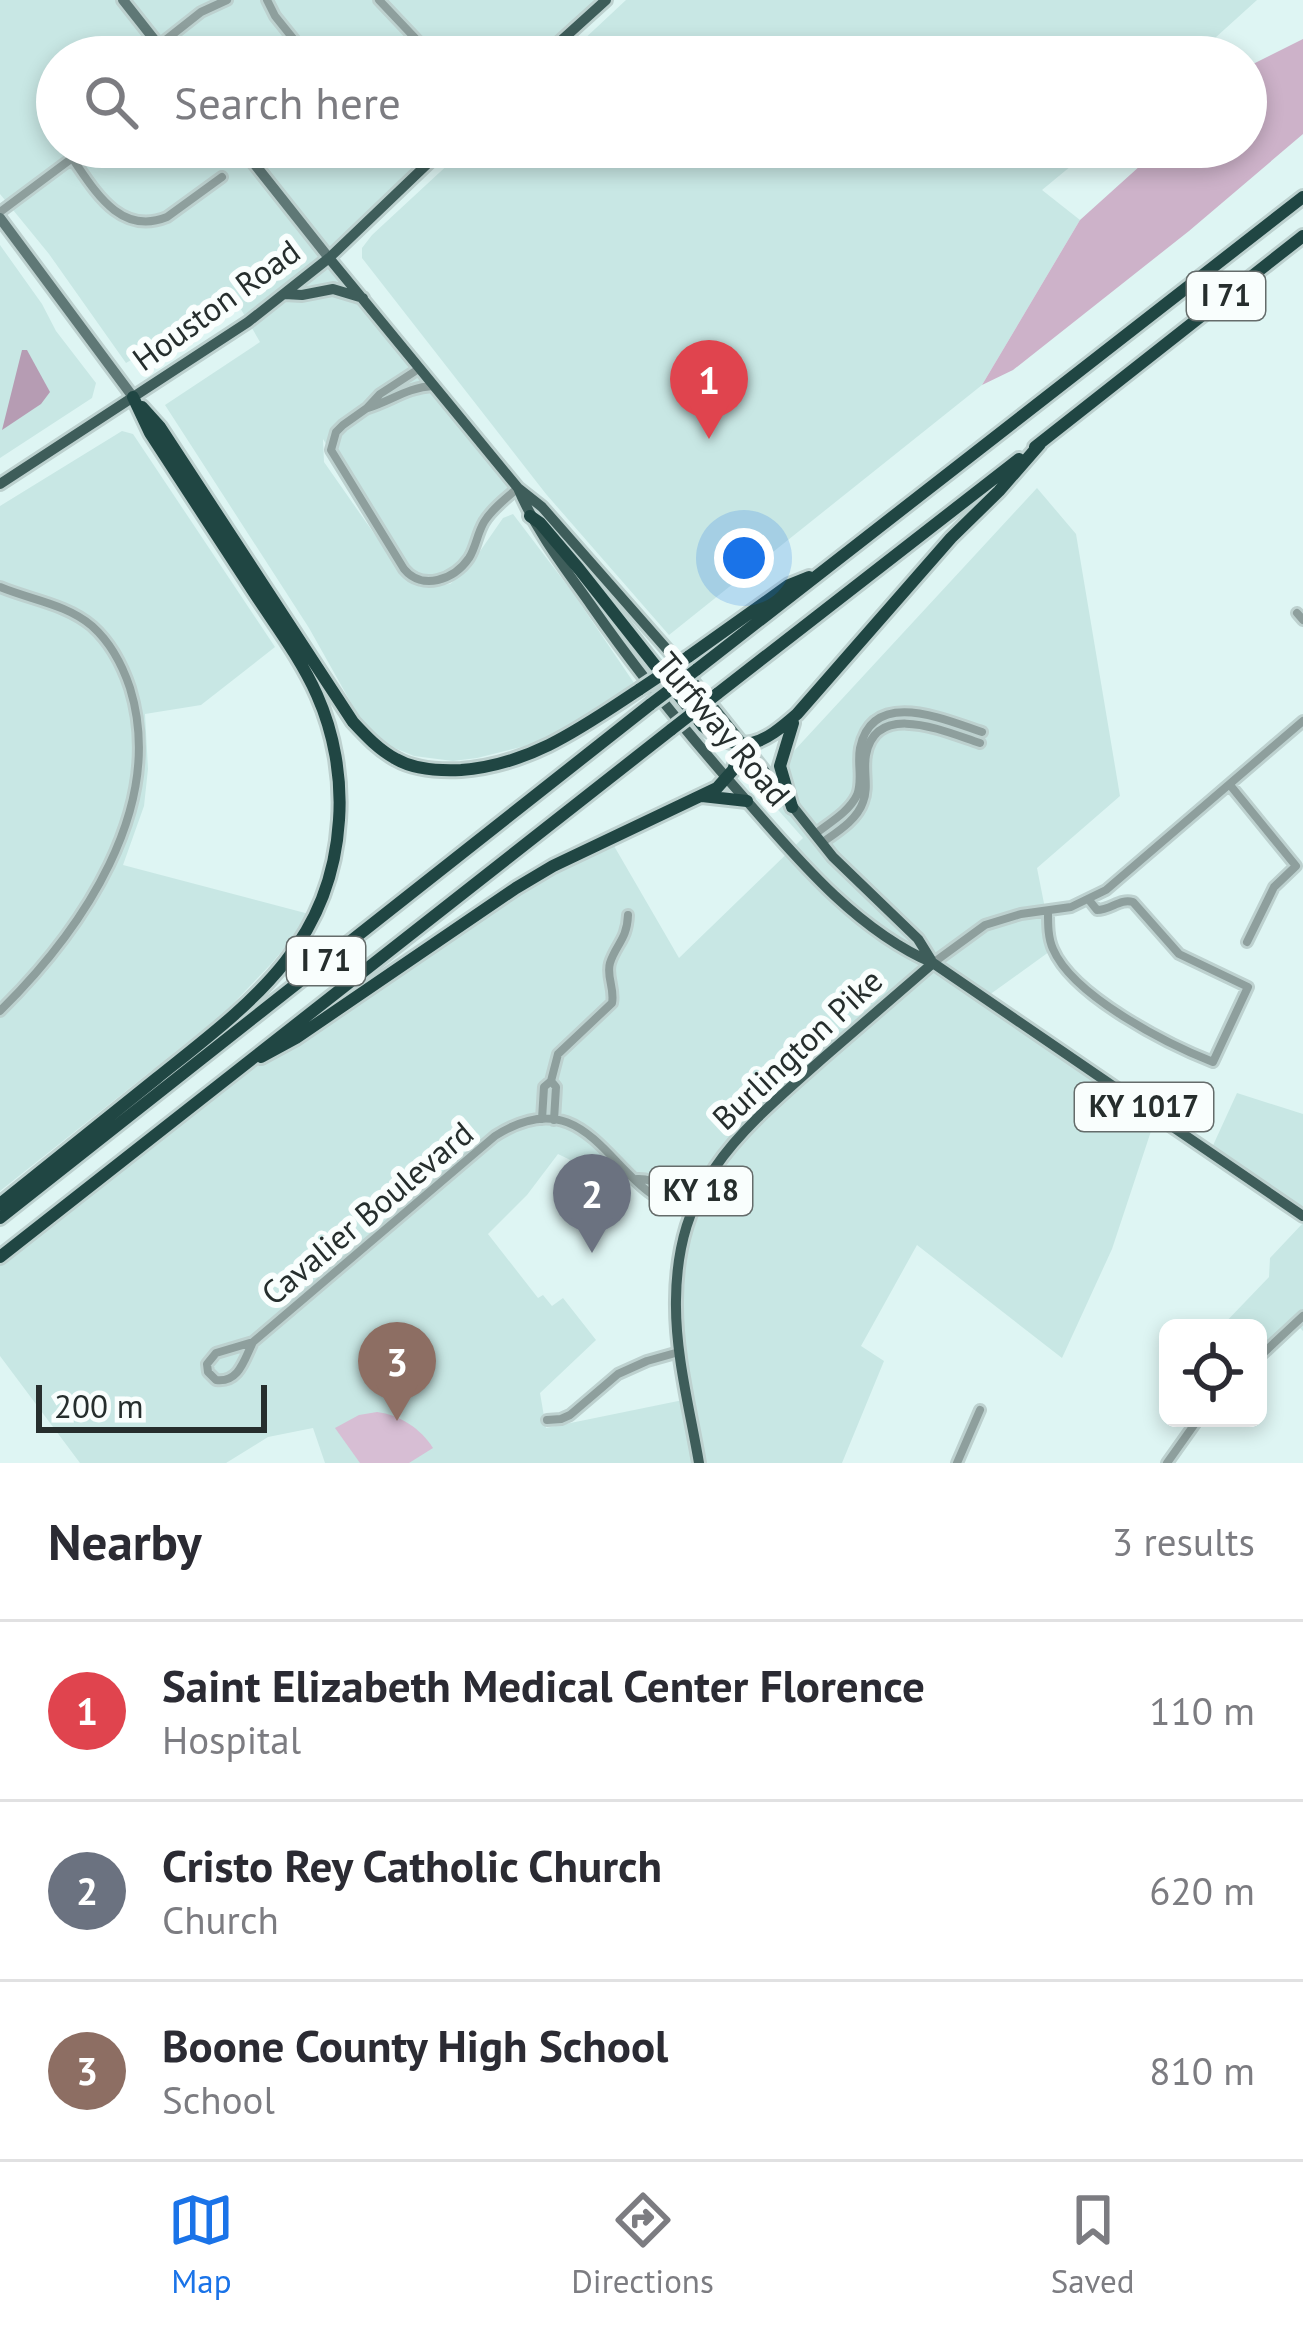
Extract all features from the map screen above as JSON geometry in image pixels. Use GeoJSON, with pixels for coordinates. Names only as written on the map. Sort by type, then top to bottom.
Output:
{"type":"FeatureCollection","features":[{"type":"Feature","properties":{"kind":"highway","name":"I 71"},"geometry":{"type":"LineString","coordinates":[[0,1218],[652,704],[692,663],[789,585],[827,569],[1303,197]]}},
{"type":"Feature","properties":{"kind":"highway","name":"I 71"},"geometry":{"type":"LineString","coordinates":[[0,1256],[1303,236]]}},
{"type":"Feature","properties":{"kind":"highway"},"geometry":{"type":"LineString","coordinates":[[133,398],[160,427],[353,722],[398,761],[423,768],[474,769],[531,755],[692,663]]}},
{"type":"Feature","properties":{"kind":"highway"},"geometry":{"type":"LineString","coordinates":[[0,1204],[212,1034],[277,974],[316,916],[338,839],[338,770],[316,695],[150,433],[133,398]]}},
{"type":"Feature","properties":{"kind":"highway"},"geometry":{"type":"LineString","coordinates":[[530,516],[579,569],[703,726],[715,736],[752,745],[769,739],[797,714],[1040,443]]}},
{"type":"Feature","properties":{"kind":"highway"},"geometry":{"type":"LineString","coordinates":[[792,807],[780,766],[797,714]]}},
{"type":"Feature","properties":{"kind":"highway"},"geometry":{"type":"LineString","coordinates":[[238,1068],[278,1049],[553,866],[717,788],[727,778],[742,745]]}},
{"type":"Feature","properties":{"kind":"highway"},"geometry":{"type":"LineString","coordinates":[[701,796],[747,801]]}},
{"type":"Feature","properties":{"kind":"main road"},"geometry":{"type":"LineString","coordinates":[[123,0],[152,36]]}},
{"type":"Feature","properties":{"kind":"main road"},"geometry":{"type":"LineString","coordinates":[[566,36],[606,0]]}},
{"type":"Feature","properties":{"kind":"main road","name":"Turfway Road"},"geometry":{"type":"LineString","coordinates":[[258,168],[518,488],[555,521],[672,656],[833,857],[918,940],[933,963]]}},
{"type":"Feature","properties":{"kind":"main road","name":"Houston Road"},"geometry":{"type":"LineString","coordinates":[[0,484],[248,322],[329,258],[423,168]]}},
{"type":"Feature","properties":{"kind":"main road"},"geometry":{"type":"LineString","coordinates":[[0,215],[133,398]]}},
{"type":"Feature","properties":{"kind":"main road"},"geometry":{"type":"LineString","coordinates":[[285,294],[333,290],[363,298]]}},
{"type":"Feature","properties":{"kind":"main road","name":"Turfway Road"},"geometry":{"type":"LineString","coordinates":[[518,488],[530,516],[634,665],[794,855],[864,920],[1303,1216]]}},
{"type":"Feature","properties":{"kind":"main road","name":"Burlington Pike"},"geometry":{"type":"LineString","coordinates":[[699,1463],[676,1315],[682,1244],[693,1207],[714,1167],[744,1128],[933,963]]}},
{"type":"Feature","properties":{"kind":"street"},"geometry":{"type":"LineString","coordinates":[[169,36],[227,0]]}},
{"type":"Feature","properties":{"kind":"street"},"geometry":{"type":"LineString","coordinates":[[267,0],[291,36]]}},
{"type":"Feature","properties":{"kind":"street"},"geometry":{"type":"LineString","coordinates":[[379,0],[413,36]]}},
{"type":"Feature","properties":{"kind":"street"},"geometry":{"type":"LineString","coordinates":[[0,215],[59,168]]}},
{"type":"Feature","properties":{"kind":"street"},"geometry":{"type":"LineString","coordinates":[[80,168],[111,209],[137,222],[167,218],[222,177]]}},
{"type":"Feature","properties":{"kind":"street"},"geometry":{"type":"LineString","coordinates":[[420,368],[336,432],[331,450],[410,576],[435,581],[460,568],[491,512],[518,488]]}},
{"type":"Feature","properties":{"kind":"street"},"geometry":{"type":"LineString","coordinates":[[367,408],[411,388],[435,386]]}},
{"type":"Feature","properties":{"kind":"street"},"geometry":{"type":"LineString","coordinates":[[0,587],[69,611],[103,637],[127,678],[137,715],[139,751],[127,818],[96,888],[61,944],[0,1011]]}},
{"type":"Feature","properties":{"kind":"street"},"geometry":{"type":"LineString","coordinates":[[819,838],[854,801],[861,744],[881,718],[892,712],[917,712],[982,732]]}},
{"type":"Feature","properties":{"kind":"street"},"geometry":{"type":"LineString","coordinates":[[933,963],[985,925],[1089,900],[1120,880],[1303,721]]}},
{"type":"Feature","properties":{"kind":"street"},"geometry":{"type":"LineString","coordinates":[[819,838],[847,824],[863,802],[867,749],[879,732],[897,724],[919,723],[980,743]]}},
{"type":"Feature","properties":{"kind":"street"},"geometry":{"type":"LineString","coordinates":[[1230,784],[1296,866],[1274,887],[1247,941]]}},
{"type":"Feature","properties":{"kind":"street"},"geometry":{"type":"LineString","coordinates":[[1048,912],[1053,952],[1080,985],[1177,1048],[1213,1062],[1248,987],[1179,954],[1133,902],[1097,910],[1089,900]]}},
{"type":"Feature","properties":{"kind":"street"},"geometry":{"type":"LineString","coordinates":[[542,1119],[544,1088],[558,1054],[612,1003],[610,964],[626,932],[628,915]]}},
{"type":"Feature","properties":{"kind":"street"},"geometry":{"type":"LineString","coordinates":[[550,1081],[556,1087],[554,1120]]}},
{"type":"Feature","properties":{"kind":"street","name":"Cavalier Boulevard"},"geometry":{"type":"LineString","coordinates":[[253,1342],[215,1352],[208,1372],[216,1381],[233,1378],[253,1342],[495,1136],[520,1123],[554,1120],[587,1133],[637,1179],[682,1196],[693,1207]]}},
{"type":"Feature","properties":{"kind":"street"},"geometry":{"type":"LineString","coordinates":[[1267,1350],[1303,1316]]}},
{"type":"Feature","properties":{"kind":"street"},"geometry":{"type":"LineString","coordinates":[[547,1420],[570,1414],[626,1369],[681,1352]]}},
{"type":"Feature","properties":{"kind":"street"},"geometry":{"type":"LineString","coordinates":[[957,1463],[980,1410]]}},
{"type":"Feature","properties":{"kind":"street"},"geometry":{"type":"LineString","coordinates":[[1167,1463],[1193,1427]]}},
{"type":"Feature","properties":{"kind":"shaded area"},"geometry":{"type":"Polygon","coordinates":[[[0,0],[606,0],[566,36],[36,36],[36,168],[423,168],[329,258],[518,488],[491,512],[468,559],[444,578],[410,576],[323,439],[324,462],[403,575],[421,587],[450,584],[467,570],[503,518],[513,514],[634,683],[568,727],[529,745],[477,758],[453,761],[414,756],[380,742],[359,717],[309,628],[165,405],[260,342],[235,299],[126,363],[0,194],[0,0]]]}},
{"type":"Feature","properties":{"kind":"shaded area"},"geometry":{"type":"Polygon","coordinates":[[[626,0],[1257,0],[1217,36],[587,36],[626,0]]]}},
{"type":"Feature","properties":{"kind":"shaded area"},"geometry":{"type":"Polygon","coordinates":[[[1303,39],[1303,134],[1267,165],[1267,57],[1303,39]]]}},
{"type":"Feature","properties":{"kind":"shaded area"},"geometry":{"type":"Polygon","coordinates":[[[444,168],[1069,168],[1042,190],[1080,220],[982,385],[669,635],[546,494],[362,258],[362,248],[444,168]]]}},
{"type":"Feature","properties":{"kind":"shaded area"},"geometry":{"type":"Polygon","coordinates":[[[1138,168],[1263,168],[1013,370],[982,385],[1080,220],[1138,168]]]}},
{"type":"Feature","properties":{"kind":"shaded area"},"geometry":{"type":"Polygon","coordinates":[[[0,245],[96,383],[92,398],[0,458],[0,245]]]}},
{"type":"Feature","properties":{"kind":"shaded area"},"geometry":{"type":"Polygon","coordinates":[[[22,350],[27,350],[50,392],[41,404],[2,430],[22,350]]]}},
{"type":"Feature","properties":{"kind":"shaded area"},"geometry":{"type":"Polygon","coordinates":[[[122,431],[133,434],[275,647],[201,705],[145,714],[144,806],[123,865],[309,914],[271,964],[223,1014],[0,1191],[0,506],[122,431]]]}},
{"type":"Feature","properties":{"kind":"shaded area"},"geometry":{"type":"Polygon","coordinates":[[[1037,488],[1076,534],[1120,796],[1037,868],[1053,949],[985,998],[1156,1116],[1112,1249],[1062,1358],[917,1245],[861,1346],[884,1361],[842,1463],[325,1463],[313,1428],[268,1437],[226,1463],[80,1463],[0,1356],[0,1257],[238,1068],[516,888],[610,839],[679,958],[803,838],[757,786],[1037,488]],[[558,1154],[527,1195],[488,1234],[538,1298],[543,1295],[552,1306],[563,1298],[596,1340],[540,1393],[546,1428],[688,1399],[676,1297],[693,1207],[647,1179],[637,1179],[610,1154],[593,1171],[558,1154]]]}},
{"type":"Feature","properties":{"kind":"shaded area"},"geometry":{"type":"Polygon","coordinates":[[[1237,1093],[1303,1114],[1303,1216],[1210,1152],[1237,1093]]]}},
{"type":"Feature","properties":{"kind":"shaded area"},"geometry":{"type":"Polygon","coordinates":[[[1303,1223],[1303,1331],[1296,1324],[1267,1350],[1267,1319],[1229,1319],[1269,1277],[1270,1258],[1303,1223]]]}},
{"type":"Feature","properties":{"kind":"shaded area"},"geometry":{"type":"Polygon","coordinates":[[[377,1412],[409,1424],[433,1448],[409,1463],[360,1463],[335,1428],[359,1415],[377,1412]]]}},
{"type":"Feature","properties":{"kind":"place","name":"Saint Elizabeth Medical Center Florence"},"geometry":{"type":"Point","coordinates":[709,439]}},
{"type":"Feature","properties":{"kind":"place","name":"Cristo Rey Catholic Church"},"geometry":{"type":"Point","coordinates":[592,1253]}},
{"type":"Feature","properties":{"kind":"place","name":"Boone County High School"},"geometry":{"type":"Point","coordinates":[397,1421]}}]}
